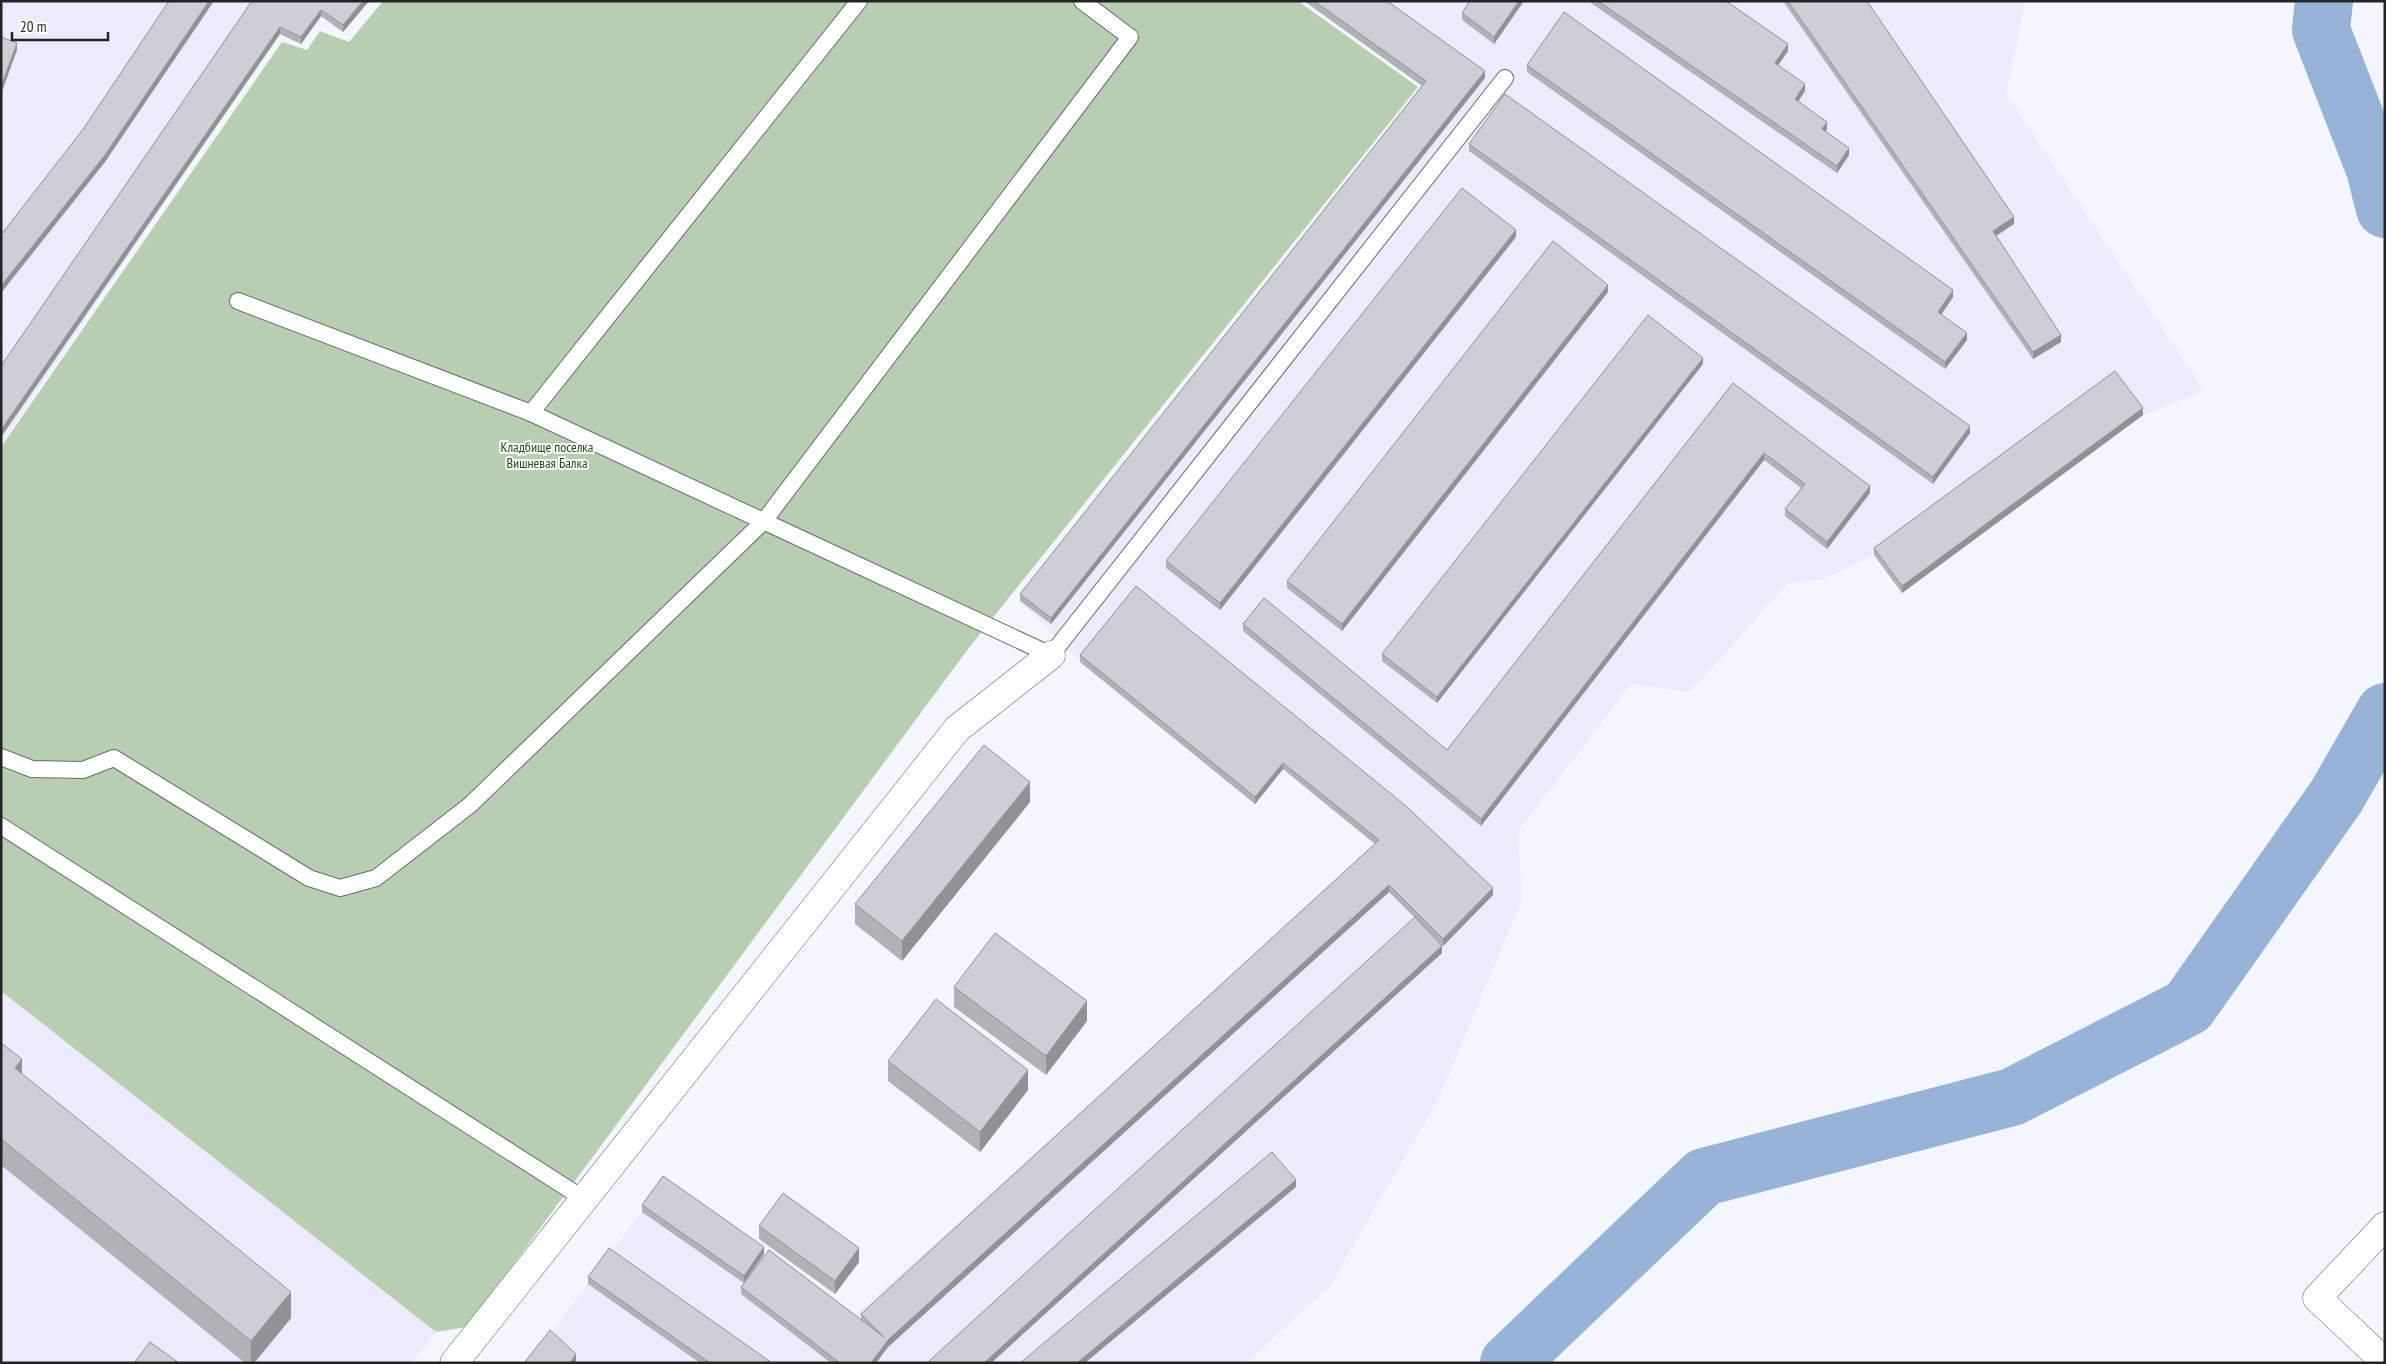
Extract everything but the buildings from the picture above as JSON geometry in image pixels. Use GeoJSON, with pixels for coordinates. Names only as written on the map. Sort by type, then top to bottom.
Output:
{"type":"FeatureCollection","features":[{"type":"Feature","properties":{"kind":"street"},"geometry":{"type":"LineString","coordinates":[[454,1363],[956,729],[1051,655]]}},
{"type":"Feature","properties":{"kind":"street"},"geometry":{"type":"LineString","coordinates":[[2385,1226],[2317,1298],[2385,1362]]}},
{"type":"Feature","properties":{"kind":"lane"},"geometry":{"type":"LineString","coordinates":[[531,413],[859,1]]}},
{"type":"Feature","properties":{"kind":"lane"},"geometry":{"type":"LineString","coordinates":[[1,758],[32,770],[83,770],[114,758],[309,878],[340,888],[376,878],[470,805],[764,521],[1130,37],[1082,1]]}},
{"type":"Feature","properties":{"kind":"lane"},"geometry":{"type":"LineString","coordinates":[[238,301],[531,413],[1051,655],[1505,78]]}},
{"type":"Feature","properties":{"kind":"lane"},"geometry":{"type":"LineString","coordinates":[[1,826],[584,1199]]}},
{"type":"Feature","properties":{"kind":"shaded area"},"geometry":{"type":"Polygon","coordinates":[[[1,1],[369,1],[343,32],[321,17],[301,44],[279,34],[1,444],[1,1]]]}},
{"type":"Feature","properties":{"kind":"shaded area"},"geometry":{"type":"Polygon","coordinates":[[[1304,1],[2025,1],[2006,94],[2204,391],[2143,415],[1902,593],[1874,555],[1821,580],[1789,582],[1690,692],[1631,684],[1518,831],[1522,899],[1439,1098],[1329,1287],[1246,1363],[529,1363],[663,1183],[855,1315],[1378,847],[1283,770],[1255,804],[1080,662],[1020,601],[1426,88],[1304,1]]]}},
{"type":"Feature","properties":{"kind":"shaded area"},"geometry":{"type":"Polygon","coordinates":[[[1,991],[436,1332],[411,1363],[1,1363],[1,991]]]}},
{"type":"Feature","properties":{"kind":"green space","name":"Кладбище поселка Вишневая Балка"},"geometry":{"type":"Polygon","coordinates":[[[383,1],[1298,1],[1418,87],[971,645],[467,1327],[436,1332],[1,991],[1,447],[282,42],[307,50],[320,31],[349,42],[383,1]]]}},
{"type":"Feature","properties":{"kind":"waterway"},"geometry":{"type":"LineString","coordinates":[[2324,1],[2321,30],[2375,169],[2385,209]]}},
{"type":"Feature","properties":{"kind":"waterway"},"geometry":{"type":"LineString","coordinates":[[1509,1363],[1704,1177],[2012,1097],[2188,1007],[2336,797],[2385,712]]}}]}
